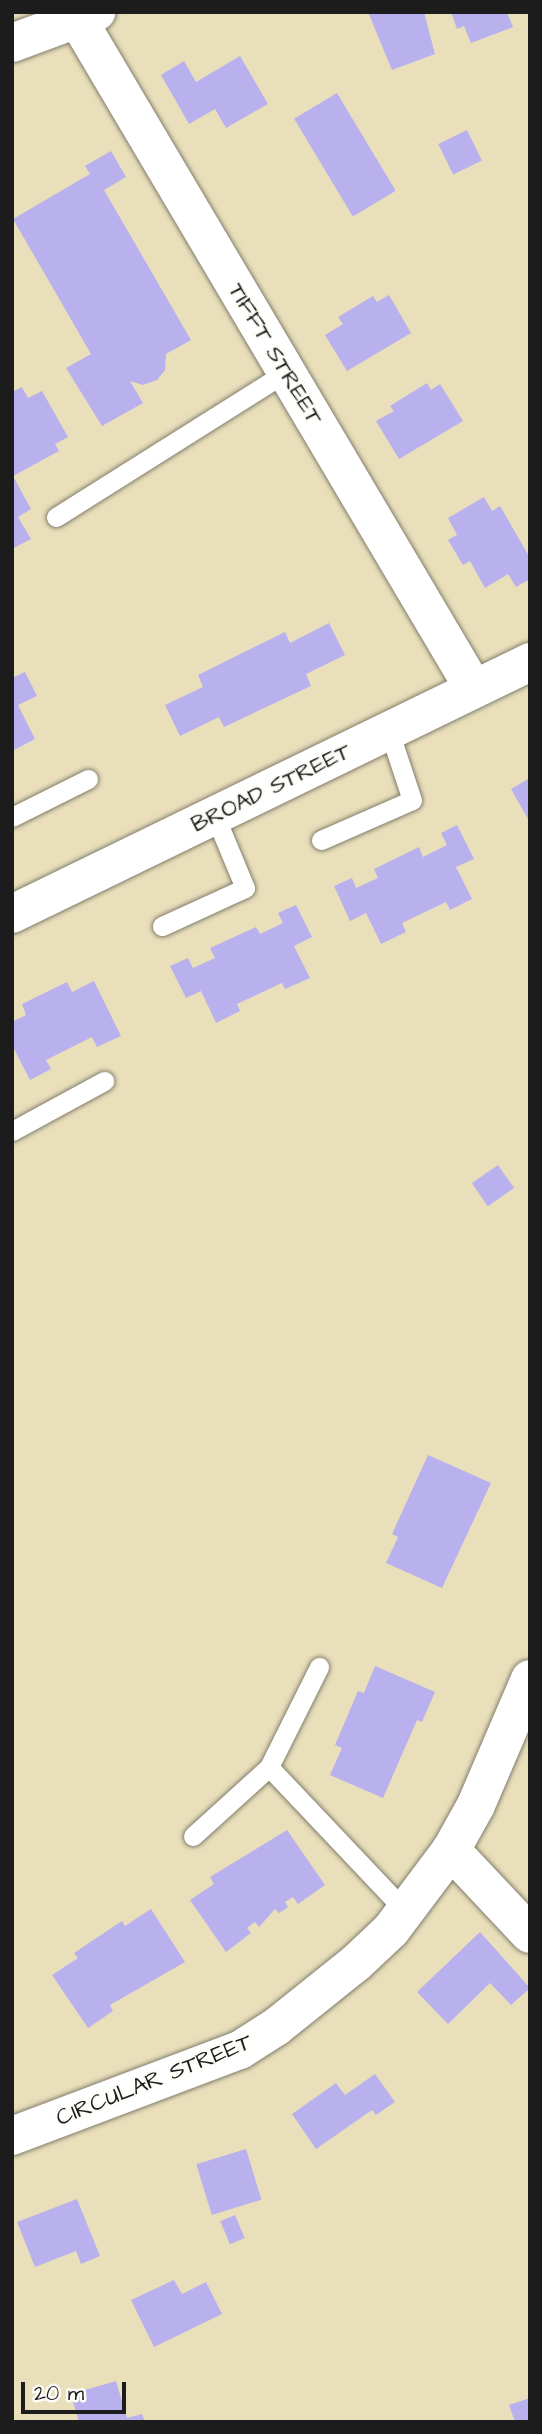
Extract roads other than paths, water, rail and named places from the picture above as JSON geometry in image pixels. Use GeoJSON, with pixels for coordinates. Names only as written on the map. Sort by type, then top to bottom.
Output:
{"type":"FeatureCollection","features":[{"type":"Feature","properties":{"kind":"street"},"geometry":{"type":"LineString","coordinates":[[12,43],[87,16]]}},
{"type":"Feature","properties":{"kind":"street","name":"TIFFT STREET"},"geometry":{"type":"LineString","coordinates":[[87,16],[286,372],[474,689]]}},
{"type":"Feature","properties":{"kind":"street","name":"BROAD STREET"},"geometry":{"type":"LineString","coordinates":[[12,914],[530,662]]}},
{"type":"Feature","properties":{"kind":"street","name":"CIRCULAR STREET"},"geometry":{"type":"LineString","coordinates":[[12,2136],[240,2050],[317,1996],[406,1912],[451,1850],[476,1805],[530,1679]]}},
{"type":"Feature","properties":{"kind":"street"},"geometry":{"type":"LineString","coordinates":[[451,1850],[530,1934]]}},
{"type":"Feature","properties":{"kind":"lane"},"geometry":{"type":"LineString","coordinates":[[56,517],[286,372]]}},
{"type":"Feature","properties":{"kind":"lane"},"geometry":{"type":"LineString","coordinates":[[321,840],[412,800],[389,730]]}},
{"type":"Feature","properties":{"kind":"lane"},"geometry":{"type":"LineString","coordinates":[[12,817],[88,779]]}},
{"type":"Feature","properties":{"kind":"lane"},"geometry":{"type":"LineString","coordinates":[[162,926],[245,888],[215,816]]}},
{"type":"Feature","properties":{"kind":"lane"},"geometry":{"type":"LineString","coordinates":[[12,1131],[104,1081]]}},
{"type":"Feature","properties":{"kind":"lane"},"geometry":{"type":"LineString","coordinates":[[193,1836],[269,1767],[319,1667]]}},
{"type":"Feature","properties":{"kind":"lane"},"geometry":{"type":"LineString","coordinates":[[269,1767],[406,1912]]}}]}
